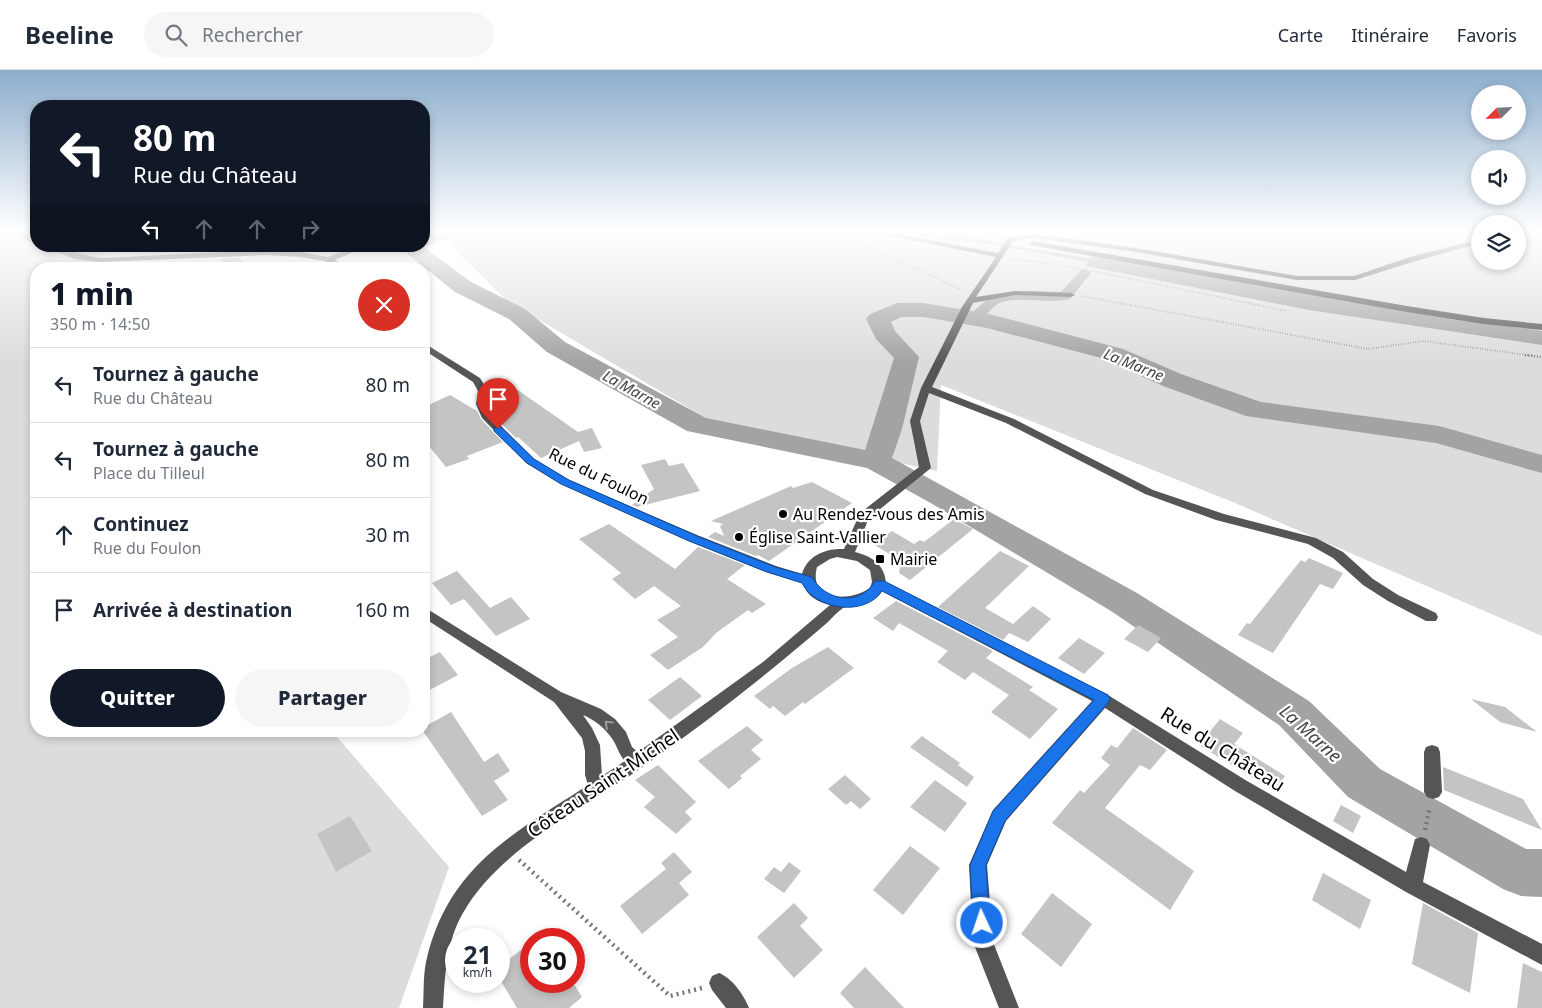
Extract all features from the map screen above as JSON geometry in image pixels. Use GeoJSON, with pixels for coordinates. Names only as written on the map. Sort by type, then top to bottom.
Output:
{"type":"FeatureCollection","features":[{"type":"Feature","properties":{"kind":"street"},"geometry":{"type":"LineString","coordinates":[[848,554],[864,516],[925,468],[915,421],[926,388],[968,304],[986,276]]}},
{"type":"Feature","properties":{"kind":"street"},"geometry":{"type":"LineString","coordinates":[[1213,276],[1426,312],[1542,327]]}},
{"type":"Feature","properties":{"kind":"street"},"geometry":{"type":"LineString","coordinates":[[1283,276],[1296,278],[1355,278],[1362,276]]}},
{"type":"Feature","properties":{"kind":"street"},"geometry":{"type":"LineString","coordinates":[[968,304],[1010,294],[1067,294]]}},
{"type":"Feature","properties":{"kind":"street","name":"Rue du Foulon"},"geometry":{"type":"LineString","coordinates":[[430,350],[477,380],[483,391],[481,404],[487,418],[530,461],[565,482],[693,538],[771,569],[807,580]]}},
{"type":"Feature","properties":{"kind":"street"},"geometry":{"type":"LineString","coordinates":[[926,388],[1010,421],[1149,492],[1220,517],[1312,540],[1338,555],[1368,582],[1393,598],[1431,617]]}},
{"type":"Feature","properties":{"kind":"street"},"geometry":{"type":"LineString","coordinates":[[848,554],[864,559],[876,568],[880,576],[880,584],[876,591],[862,600],[841,602],[818,595],[811,588],[807,580],[811,565],[826,555],[848,554]]}},
{"type":"Feature","properties":{"kind":"street","name":"Rue du Château"},"geometry":{"type":"LineString","coordinates":[[880,584],[1103,699],[1241,786],[1413,886],[1542,956]]}},
{"type":"Feature","properties":{"kind":"street","name":"Côteau Saint-Michel"},"geometry":{"type":"LineString","coordinates":[[433,1008],[436,964],[444,936],[456,906],[484,869],[507,848],[637,762],[768,666],[841,602]]}},
{"type":"Feature","properties":{"kind":"street"},"geometry":{"type":"LineString","coordinates":[[430,616],[556,696],[595,713],[609,724],[620,737],[626,751],[637,762]]}},
{"type":"Feature","properties":{"kind":"street"},"geometry":{"type":"LineString","coordinates":[[556,696],[581,723],[592,745],[591,774],[598,788]]}},
{"type":"Feature","properties":{"kind":"street"},"geometry":{"type":"LineString","coordinates":[[1009,1008],[983,942],[978,865],[999,816],[1103,699]]}},
{"type":"Feature","properties":{"kind":"street"},"geometry":{"type":"LineString","coordinates":[[1432,752],[1433,792]]}},
{"type":"Feature","properties":{"kind":"street"},"geometry":{"type":"LineString","coordinates":[[1413,886],[1422,846]]}},
{"type":"Feature","properties":{"kind":"street"},"geometry":{"type":"LineString","coordinates":[[719,983],[739,1008]]}},
{"type":"Feature","properties":{"kind":"path"},"geometry":{"type":"LineString","coordinates":[[930,276],[961,289],[968,304]]}},
{"type":"Feature","properties":{"kind":"path"},"geometry":{"type":"LineString","coordinates":[[1115,276],[1287,311]]}},
{"type":"Feature","properties":{"kind":"path"},"geometry":{"type":"LineString","coordinates":[[1067,294],[1368,349],[1423,341],[1542,356]]}},
{"type":"Feature","properties":{"kind":"path"},"geometry":{"type":"LineString","coordinates":[[1422,846],[1433,792]]}},
{"type":"Feature","properties":{"kind":"path"},"geometry":{"type":"LineString","coordinates":[[521,862],[670,996],[719,983]]}},
{"type":"Feature","properties":{"kind":"shaded area"},"geometry":{"type":"Polygon","coordinates":[[[0,276],[30,276],[30,737],[337,737],[449,867],[399,1008],[0,1008],[0,276]]]}},
{"type":"Feature","properties":{"kind":"shaded area"},"geometry":{"type":"Polygon","coordinates":[[[482,276],[1542,276],[1542,636],[1235,503],[941,385],[937,471],[714,423],[507,301],[482,276]]]}},
{"type":"Feature","properties":{"kind":"shaded area"},"geometry":{"type":"Polygon","coordinates":[[[1136,276],[1210,276],[1542,331],[1542,345],[1309,310],[1136,276]]]}},
{"type":"Feature","properties":{"kind":"building"},"geometry":{"type":"Polygon","coordinates":[[[512,386],[578,432],[592,428],[602,448],[584,452],[579,441],[541,458],[518,437],[516,438],[494,416],[490,407],[502,390],[512,386]]]}},
{"type":"Feature","properties":{"kind":"building"},"geometry":{"type":"Polygon","coordinates":[[[450,395],[477,411],[481,419],[503,442],[467,456],[469,459],[446,467],[430,447],[430,404],[450,395]]]}},
{"type":"Feature","properties":{"kind":"building"},"geometry":{"type":"Polygon","coordinates":[[[665,459],[669,466],[683,463],[700,491],[637,507],[632,505],[654,489],[641,465],[665,459]]]}},
{"type":"Feature","properties":{"kind":"building"},"geometry":{"type":"Polygon","coordinates":[[[812,482],[852,503],[769,561],[758,555],[756,556],[708,537],[715,532],[724,536],[720,526],[723,524],[711,521],[791,486],[793,488],[812,482]]]}},
{"type":"Feature","properties":{"kind":"building"},"geometry":{"type":"Polygon","coordinates":[[[954,519],[973,529],[910,580],[899,573],[901,561],[873,544],[892,531],[914,544],[920,540],[924,542],[954,519]]]}},
{"type":"Feature","properties":{"kind":"building"},"geometry":{"type":"Polygon","coordinates":[[[609,524],[675,569],[698,547],[745,565],[727,579],[766,604],[752,613],[748,610],[716,633],[703,647],[668,670],[650,655],[678,637],[657,620],[681,606],[654,586],[635,599],[612,579],[621,573],[579,539],[609,524]]]}},
{"type":"Feature","properties":{"kind":"building"},"geometry":{"type":"Polygon","coordinates":[[[1000,551],[1029,566],[985,608],[1013,624],[1033,606],[1051,619],[1028,642],[1009,633],[1003,640],[938,607],[1000,551]]]}},
{"type":"Feature","properties":{"kind":"building"},"geometry":{"type":"Polygon","coordinates":[[[1309,558],[1343,573],[1333,589],[1320,584],[1273,653],[1238,635],[1247,623],[1250,624],[1301,560],[1305,562],[1309,558]]]}},
{"type":"Feature","properties":{"kind":"building"},"geometry":{"type":"Polygon","coordinates":[[[457,571],[490,608],[511,597],[530,619],[496,636],[464,599],[451,605],[432,583],[457,571]]]}},
{"type":"Feature","properties":{"kind":"building"},"geometry":{"type":"Polygon","coordinates":[[[896,601],[993,651],[986,658],[1033,687],[1029,690],[1058,709],[1030,739],[991,712],[1009,695],[973,672],[965,680],[937,662],[948,651],[899,623],[893,631],[873,618],[896,601]]]}},
{"type":"Feature","properties":{"kind":"building"},"geometry":{"type":"Polygon","coordinates":[[[1138,625],[1161,638],[1148,652],[1124,639],[1138,625]]]}},
{"type":"Feature","properties":{"kind":"building"},"geometry":{"type":"Polygon","coordinates":[[[1079,638],[1105,653],[1084,674],[1058,658],[1079,638]]]}},
{"type":"Feature","properties":{"kind":"building"},"geometry":{"type":"Polygon","coordinates":[[[828,647],[854,668],[805,704],[803,702],[785,716],[773,706],[770,709],[754,696],[792,668],[828,647]]]}},
{"type":"Feature","properties":{"kind":"building"},"geometry":{"type":"Polygon","coordinates":[[[440,652],[458,675],[430,690],[430,657],[440,652]]]}},
{"type":"Feature","properties":{"kind":"building"},"geometry":{"type":"Polygon","coordinates":[[[680,677],[702,696],[670,720],[648,700],[680,677]]]}},
{"type":"Feature","properties":{"kind":"building"},"geometry":{"type":"Polygon","coordinates":[[[1471,699],[1505,707],[1537,732],[1500,722],[1471,699]]]}},
{"type":"Feature","properties":{"kind":"building"},"geometry":{"type":"Polygon","coordinates":[[[451,712],[484,762],[498,753],[510,771],[494,781],[508,800],[482,816],[427,737],[430,737],[430,724],[451,712]]]}},
{"type":"Feature","properties":{"kind":"building"},"geometry":{"type":"Polygon","coordinates":[[[1220,719],[1243,733],[1234,744],[1285,776],[1274,791],[1199,745],[1220,719]]]}},
{"type":"Feature","properties":{"kind":"building"},"geometry":{"type":"Polygon","coordinates":[[[747,726],[763,740],[751,750],[761,759],[740,776],[742,778],[729,789],[698,761],[747,726]]]}},
{"type":"Feature","properties":{"kind":"building"},"geometry":{"type":"Polygon","coordinates":[[[1133,728],[1167,750],[1150,770],[1140,765],[1105,808],[1194,871],[1170,910],[1052,823],[1080,790],[1084,793],[1110,765],[1101,758],[1111,745],[1117,748],[1133,728]]]}},
{"type":"Feature","properties":{"kind":"building"},"geometry":{"type":"Polygon","coordinates":[[[922,736],[960,763],[958,765],[974,777],[967,787],[910,747],[922,736]]]}},
{"type":"Feature","properties":{"kind":"building"},"geometry":{"type":"Polygon","coordinates":[[[658,765],[696,802],[685,812],[692,819],[676,834],[644,807],[655,797],[635,780],[658,765]]]}},
{"type":"Feature","properties":{"kind":"building"},"geometry":{"type":"Polygon","coordinates":[[[1443,767],[1523,799],[1542,830],[1444,790],[1443,767]]]}},
{"type":"Feature","properties":{"kind":"building"},"geometry":{"type":"Polygon","coordinates":[[[845,775],[871,799],[860,809],[851,801],[846,805],[828,789],[845,775]]]}},
{"type":"Feature","properties":{"kind":"building"},"geometry":{"type":"Polygon","coordinates":[[[935,780],[967,803],[945,832],[910,807],[935,780]]]}},
{"type":"Feature","properties":{"kind":"building"},"geometry":{"type":"Polygon","coordinates":[[[1341,805],[1361,816],[1353,833],[1333,821],[1341,805]]]}},
{"type":"Feature","properties":{"kind":"building"},"geometry":{"type":"Polygon","coordinates":[[[350,816],[372,851],[336,872],[317,834],[350,816]]]}},
{"type":"Feature","properties":{"kind":"building"},"geometry":{"type":"Polygon","coordinates":[[[910,846],[940,868],[903,915],[873,890],[910,846]]]}},
{"type":"Feature","properties":{"kind":"building"},"geometry":{"type":"Polygon","coordinates":[[[674,852],[692,872],[679,883],[689,895],[642,934],[620,906],[666,869],[661,863],[674,852]]]}},
{"type":"Feature","properties":{"kind":"building"},"geometry":{"type":"Polygon","coordinates":[[[789,862],[801,871],[784,893],[764,879],[774,867],[781,872],[789,862]]]}},
{"type":"Feature","properties":{"kind":"building"},"geometry":{"type":"Polygon","coordinates":[[[1323,873],[1371,900],[1360,929],[1312,900],[1323,873]]]}},
{"type":"Feature","properties":{"kind":"building"},"geometry":{"type":"Polygon","coordinates":[[[1052,893],[1092,924],[1061,967],[1021,934],[1052,893]]]}},
{"type":"Feature","properties":{"kind":"building"},"geometry":{"type":"Polygon","coordinates":[[[794,903],[808,918],[800,926],[823,950],[794,978],[757,937],[794,903]]]}},
{"type":"Feature","properties":{"kind":"building"},"geometry":{"type":"Polygon","coordinates":[[[1423,903],[1478,933],[1470,993],[1412,964],[1423,903]]]}},
{"type":"Feature","properties":{"kind":"building"},"geometry":{"type":"Polygon","coordinates":[[[520,951],[520,993],[580,993],[582,997],[569,1008],[517,1008],[508,993],[510,993],[510,958],[520,951]]]}},
{"type":"Feature","properties":{"kind":"building"},"geometry":{"type":"Polygon","coordinates":[[[1523,963],[1542,972],[1542,1008],[1517,1008],[1523,963]]]}},
{"type":"Feature","properties":{"kind":"building"},"geometry":{"type":"Polygon","coordinates":[[[865,967],[904,1008],[854,1008],[840,993],[865,967]]]}},
{"type":"Feature","properties":{"kind":"waterway","name":"La Marne"},"geometry":{"type":"LineString","coordinates":[[448,276],[463,287],[517,314],[556,347],[697,425],[876,461]]}},
{"type":"Feature","properties":{"kind":"waterway"},"geometry":{"type":"LineString","coordinates":[[975,319],[988,304],[995,300],[1014,296],[1065,296],[1083,276]]}},
{"type":"Feature","properties":{"kind":"waterway","name":"La Marne"},"geometry":{"type":"LineString","coordinates":[[876,461],[888,429],[907,357],[884,334],[878,319],[897,310],[924,310],[989,321],[1114,354],[1172,380],[1256,410],[1439,435],[1542,464]]}},
{"type":"Feature","properties":{"kind":"waterway","name":"La Marne"},"geometry":{"type":"LineString","coordinates":[[876,461],[940,495],[1124,602],[1294,713],[1364,783],[1521,872],[1542,873]]}},
{"type":"Feature","properties":{"kind":"place","name":"Au Rendez-vous des Amis"},"geometry":{"type":"Point","coordinates":[783,514]}},
{"type":"Feature","properties":{"kind":"place","name":"Église Saint-Vallier"},"geometry":{"type":"Point","coordinates":[739,537]}},
{"type":"Feature","properties":{"kind":"place","name":"Mairie"},"geometry":{"type":"Point","coordinates":[880,559]}},
{"type":"Feature","properties":{"kind":"route"},"geometry":{"type":"LineString","coordinates":[[498,429],[530,461],[565,482],[693,538],[771,569],[807,580],[811,588],[818,595],[829,600],[852,602],[862,600],[876,591],[880,584],[1103,699],[999,816],[978,865],[982,923]]}}]}
